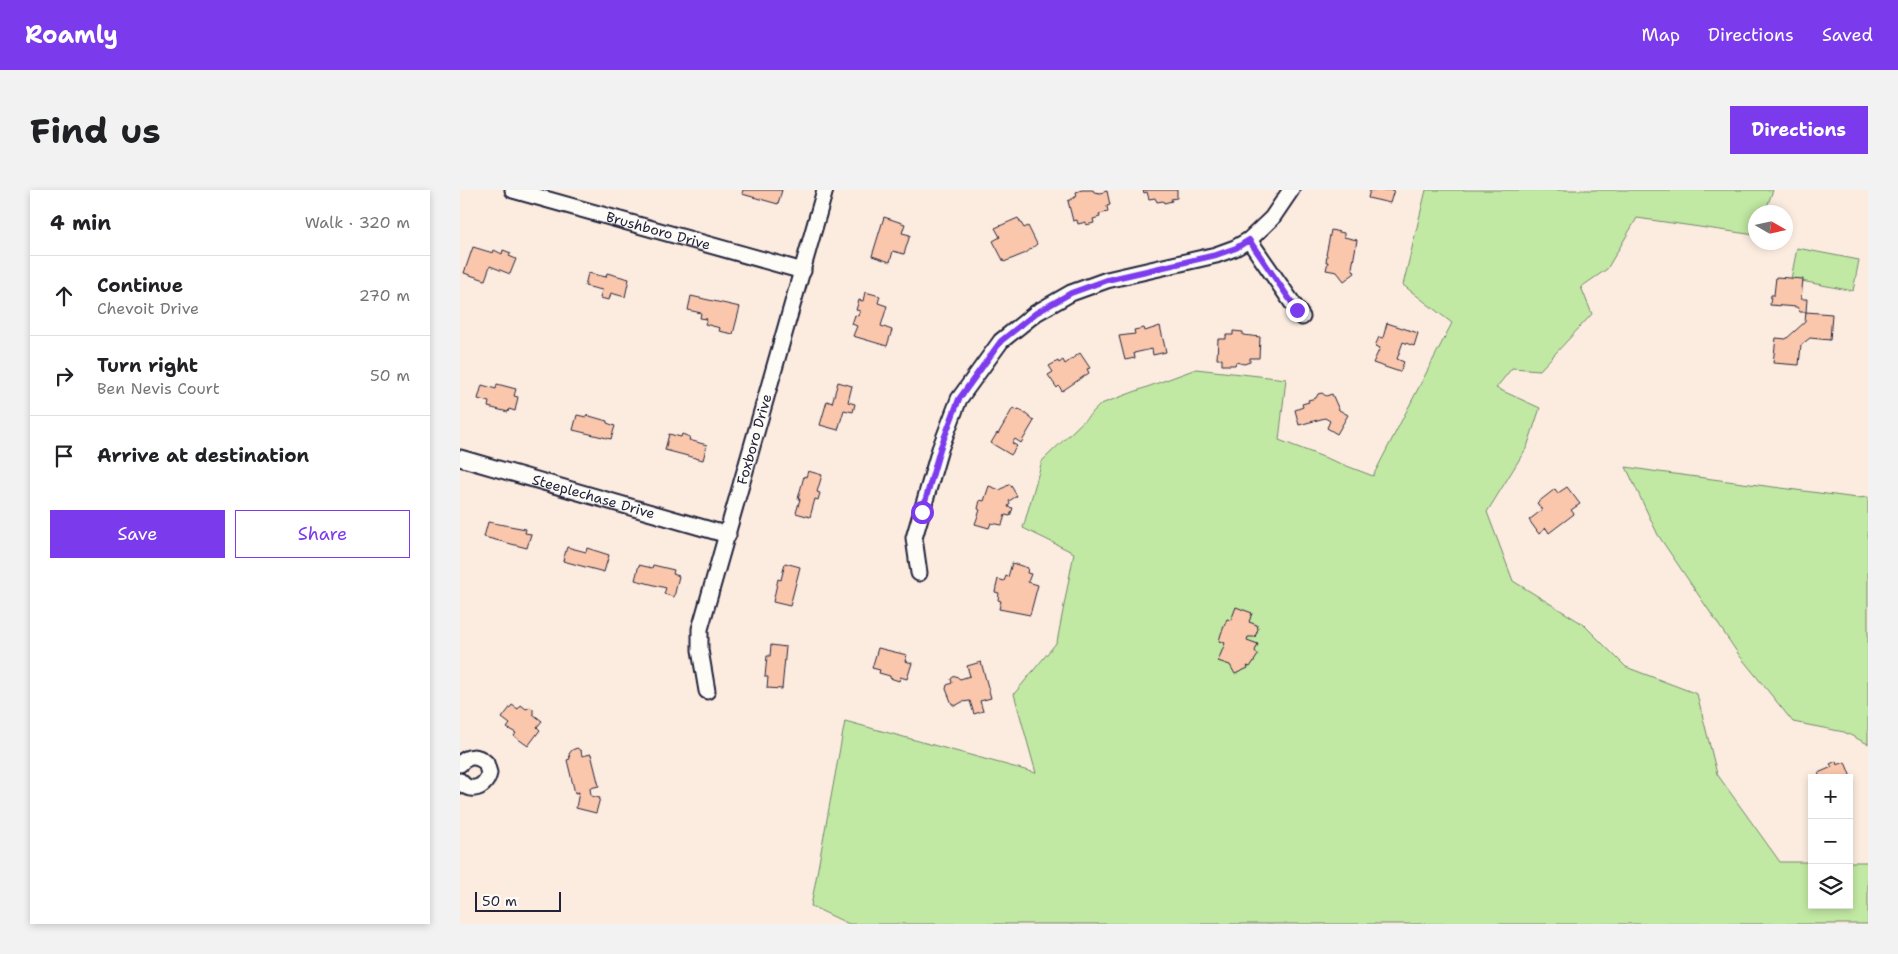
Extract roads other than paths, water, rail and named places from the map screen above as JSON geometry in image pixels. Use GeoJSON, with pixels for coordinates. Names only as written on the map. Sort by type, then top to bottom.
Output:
{"type":"FeatureCollection","features":[{"type":"Feature","properties":{"kind":"street","name":"Brushboro Drive"},"geometry":{"type":"LineString","coordinates":[[513,190],[803,271]]}},
{"type":"Feature","properties":{"kind":"street","name":"Foxboro Drive"},"geometry":{"type":"LineString","coordinates":[[707,691],[700,650],[700,629],[825,190]]}},
{"type":"Feature","properties":{"kind":"street"},"geometry":{"type":"LineString","coordinates":[[919,573],[914,538],[940,449],[959,399],[1001,341],[1036,313],[1071,293],[1107,280],[1216,255],[1236,248],[1249,240],[1272,218],[1291,190]]}},
{"type":"Feature","properties":{"kind":"street"},"geometry":{"type":"LineString","coordinates":[[1249,240],[1302,317]]}},
{"type":"Feature","properties":{"kind":"street","name":"Steeplechase Drive"},"geometry":{"type":"LineString","coordinates":[[460,458],[728,535]]}},
{"type":"Feature","properties":{"kind":"street"},"geometry":{"type":"LineString","coordinates":[[460,764],[467,758],[476,757],[486,763],[489,773],[485,783],[476,788],[466,787],[460,781]]}}]}
